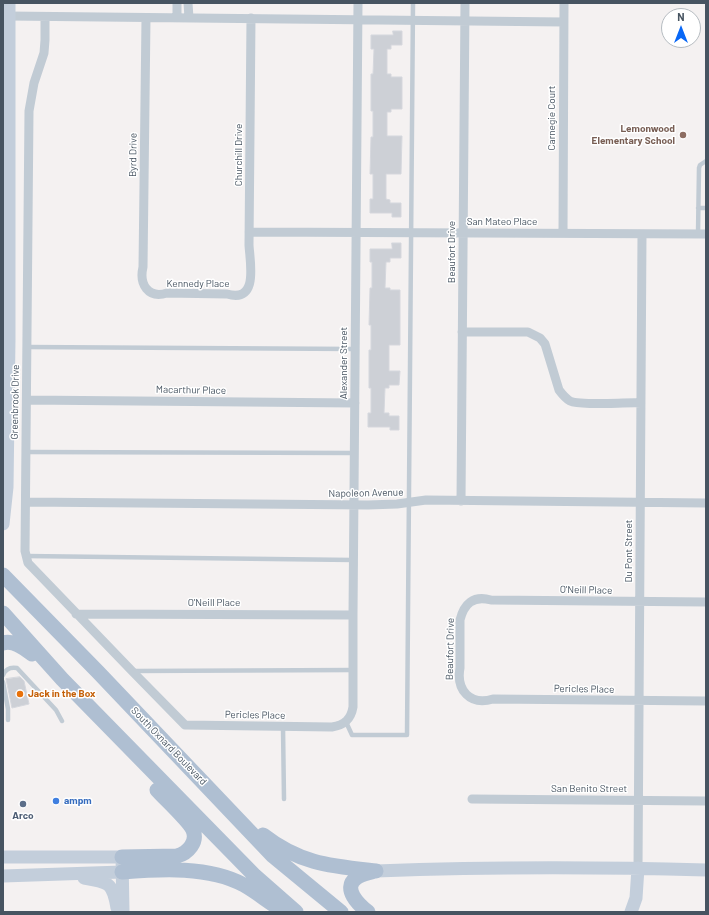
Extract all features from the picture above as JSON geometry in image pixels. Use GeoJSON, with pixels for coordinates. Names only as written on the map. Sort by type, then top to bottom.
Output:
{"type":"FeatureCollection","features":[{"type":"Feature","properties":{"kind":"main road"},"geometry":{"type":"LineString","coordinates":[[3,524],[7,486],[9,279],[6,263],[6,14],[9,3]]}},
{"type":"Feature","properties":{"kind":"main road","name":"South Oxnard Boulevard"},"geometry":{"type":"LineString","coordinates":[[3,574],[104,677],[273,856],[341,912]]}},
{"type":"Feature","properties":{"kind":"main road"},"geometry":{"type":"LineString","coordinates":[[3,613],[62,679],[255,876],[296,912]]}},
{"type":"Feature","properties":{"kind":"main road"},"geometry":{"type":"LineString","coordinates":[[3,643],[12,642],[25,648],[62,679]]}},
{"type":"Feature","properties":{"kind":"main road"},"geometry":{"type":"LineString","coordinates":[[3,876],[45,874],[122,864],[182,855],[188,850],[193,842],[194,836],[191,827],[152,785],[107,724]]}},
{"type":"Feature","properties":{"kind":"main road"},"geometry":{"type":"LineString","coordinates":[[216,796],[277,846],[308,860],[323,864],[376,871],[429,869],[638,868],[706,870]]}},
{"type":"Feature","properties":{"kind":"main road"},"geometry":{"type":"LineString","coordinates":[[3,857],[122,864],[213,874],[244,885],[285,912]]}},
{"type":"Feature","properties":{"kind":"main road"},"geometry":{"type":"LineString","coordinates":[[122,864],[123,912]]}},
{"type":"Feature","properties":{"kind":"main road"},"geometry":{"type":"LineString","coordinates":[[631,912],[636,898],[638,868]]}},
{"type":"Feature","properties":{"kind":"main road"},"geometry":{"type":"LineString","coordinates":[[368,912],[354,899],[351,888],[352,883],[356,878],[376,871]]}},
{"type":"Feature","properties":{"kind":"main road"},"geometry":{"type":"LineString","coordinates":[[45,874],[103,882],[111,887],[115,894],[118,912]]}},
{"type":"Feature","properties":{"kind":"street"},"geometry":{"type":"LineString","coordinates":[[177,3],[177,18]]}},
{"type":"Feature","properties":{"kind":"street"},"geometry":{"type":"LineString","coordinates":[[188,3],[189,18]]}},
{"type":"Feature","properties":{"kind":"street","name":"Alexander Street"},"geometry":{"type":"LineString","coordinates":[[346,722],[352,715],[353,707],[358,3]]}},
{"type":"Feature","properties":{"kind":"street","name":"Beaufort Drive"},"geometry":{"type":"LineString","coordinates":[[461,501],[465,3]]}},
{"type":"Feature","properties":{"kind":"street","name":"Carnegie Court"},"geometry":{"type":"LineString","coordinates":[[563,233],[564,3]]}},
{"type":"Feature","properties":{"kind":"street"},"geometry":{"type":"LineString","coordinates":[[6,14],[45,17],[564,22]]}},
{"type":"Feature","properties":{"kind":"street","name":"Greenbrook Drive"},"geometry":{"type":"LineString","coordinates":[[26,556],[29,111],[34,82],[44,53],[45,17]]}},
{"type":"Feature","properties":{"kind":"street","name":"Byrd Drive"},"geometry":{"type":"LineString","coordinates":[[146,18],[142,278],[148,291]]}},
{"type":"Feature","properties":{"kind":"street","name":"Churchill Drive"},"geometry":{"type":"LineString","coordinates":[[247,290],[251,275],[249,232],[251,18]]}},
{"type":"Feature","properties":{"kind":"street","name":"San Mateo Place"},"geometry":{"type":"LineString","coordinates":[[249,232],[702,234]]}},
{"type":"Feature","properties":{"kind":"street","name":"Du Pont Street"},"geometry":{"type":"LineString","coordinates":[[638,868],[642,234]]}},
{"type":"Feature","properties":{"kind":"street","name":"Kennedy Place"},"geometry":{"type":"LineString","coordinates":[[148,291],[159,295],[167,293],[238,295],[247,290]]}},
{"type":"Feature","properties":{"kind":"street"},"geometry":{"type":"LineString","coordinates":[[462,332],[528,332],[535,334],[545,344],[559,390],[570,401],[583,403],[641,403]]}},
{"type":"Feature","properties":{"kind":"street","name":"Macarthur Place"},"geometry":{"type":"LineString","coordinates":[[26,400],[355,403]]}},
{"type":"Feature","properties":{"kind":"street","name":"Napoleon Avenue"},"geometry":{"type":"LineString","coordinates":[[26,502],[375,505],[426,500],[706,503]]}},
{"type":"Feature","properties":{"kind":"street"},"geometry":{"type":"LineString","coordinates":[[26,556],[32,568],[132,671]]}},
{"type":"Feature","properties":{"kind":"street","name":"O'Neill Place"},"geometry":{"type":"LineString","coordinates":[[466,604],[482,598],[491,600],[706,602]]}},
{"type":"Feature","properties":{"kind":"street","name":"Beaufort Drive"},"geometry":{"type":"LineString","coordinates":[[465,693],[460,683],[459,676],[460,620],[461,613],[466,604]]}},
{"type":"Feature","properties":{"kind":"street","name":"O'Neill Place"},"geometry":{"type":"LineString","coordinates":[[76,614],[353,615]]}},
{"type":"Feature","properties":{"kind":"street","name":"Pericles Place"},"geometry":{"type":"LineString","coordinates":[[132,671],[185,725],[332,727],[346,722]]}},
{"type":"Feature","properties":{"kind":"street","name":"Pericles Place"},"geometry":{"type":"LineString","coordinates":[[465,693],[482,701],[493,699],[706,701]]}},
{"type":"Feature","properties":{"kind":"street","name":"San Benito Street"},"geometry":{"type":"LineString","coordinates":[[472,799],[706,801]]}},
{"type":"Feature","properties":{"kind":"lane"},"geometry":{"type":"LineString","coordinates":[[346,722],[352,735],[407,735],[413,3]]}},
{"type":"Feature","properties":{"kind":"lane"},"geometry":{"type":"LineString","coordinates":[[702,234],[698,208],[699,168],[700,165],[706,161]]}},
{"type":"Feature","properties":{"kind":"lane"},"geometry":{"type":"LineString","coordinates":[[698,208],[706,208]]}},
{"type":"Feature","properties":{"kind":"lane"},"geometry":{"type":"LineString","coordinates":[[27,347],[355,349]]}},
{"type":"Feature","properties":{"kind":"lane"},"geometry":{"type":"LineString","coordinates":[[26,452],[354,453]]}},
{"type":"Feature","properties":{"kind":"lane"},"geometry":{"type":"LineString","coordinates":[[26,556],[353,560]]}},
{"type":"Feature","properties":{"kind":"lane"},"geometry":{"type":"LineString","coordinates":[[3,675],[6,669],[12,667],[18,668],[50,704],[62,721]]}},
{"type":"Feature","properties":{"kind":"lane"},"geometry":{"type":"LineString","coordinates":[[132,671],[353,670]]}},
{"type":"Feature","properties":{"kind":"lane"},"geometry":{"type":"LineString","coordinates":[[3,682],[8,709],[8,720]]}},
{"type":"Feature","properties":{"kind":"lane"},"geometry":{"type":"LineString","coordinates":[[283,727],[284,799]]}},
{"type":"Feature","properties":{"kind":"building"},"geometry":{"type":"Polygon","coordinates":[[[393,31],[402,31],[402,45],[391,45],[391,49],[387,49],[387,74],[391,74],[391,77],[402,77],[402,109],[391,109],[391,112],[387,112],[387,136],[402,136],[401,174],[386,174],[386,199],[390,200],[390,203],[401,203],[401,217],[392,217],[392,213],[370,213],[370,199],[373,199],[373,174],[370,174],[371,137],[373,137],[371,74],[373,74],[374,49],[371,49],[371,35],[393,35],[393,31]]]}},
{"type":"Feature","properties":{"kind":"building"},"geometry":{"type":"Polygon","coordinates":[[[392,243],[401,243],[401,258],[390,258],[390,262],[386,262],[385,288],[390,288],[390,290],[400,290],[400,345],[389,345],[389,371],[400,371],[399,385],[389,385],[389,388],[385,388],[384,413],[389,413],[389,416],[399,416],[399,430],[390,430],[390,427],[368,427],[368,413],[371,413],[371,388],[369,388],[369,350],[371,350],[371,325],[369,325],[370,288],[372,288],[372,262],[370,262],[370,249],[392,249],[392,243]]]}},
{"type":"Feature","properties":{"kind":"building"},"geometry":{"type":"Polygon","coordinates":[[[20,677],[24,681],[29,704],[12,708],[6,679],[20,677]]]}},
{"type":"Feature","properties":{"kind":"place","name":"Lemonwood Elementary School"},"geometry":{"type":"Point","coordinates":[683,135]}},
{"type":"Feature","properties":{"kind":"place","name":"Jack in the Box"},"geometry":{"type":"Point","coordinates":[20,694]}},
{"type":"Feature","properties":{"kind":"place","name":"ampm"},"geometry":{"type":"Point","coordinates":[56,801]}},
{"type":"Feature","properties":{"kind":"place","name":"Arco"},"geometry":{"type":"Point","coordinates":[23,804]}}]}
